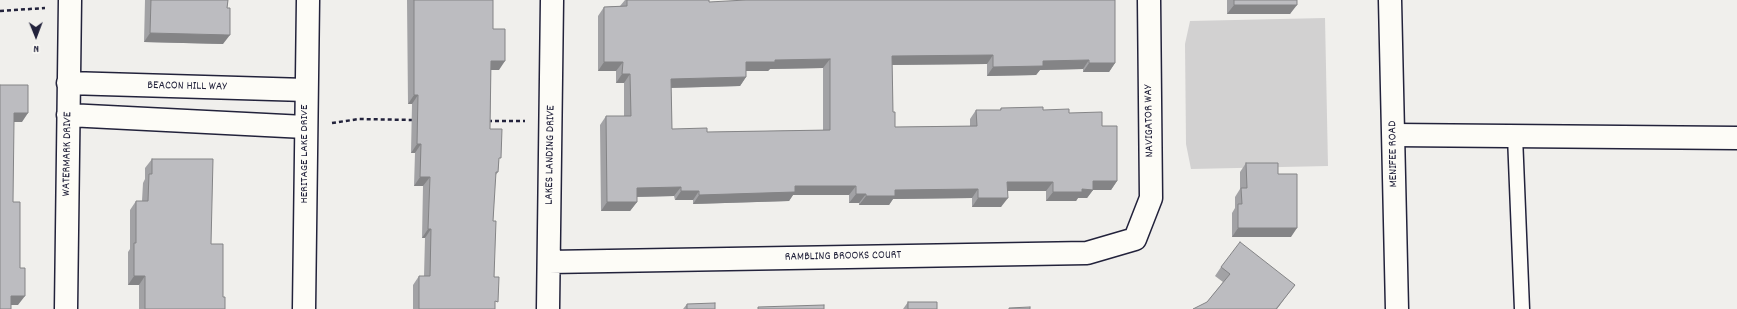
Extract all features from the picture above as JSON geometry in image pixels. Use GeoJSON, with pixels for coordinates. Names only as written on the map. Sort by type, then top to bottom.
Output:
{"type":"FeatureCollection","features":[{"type":"Feature","properties":{"kind":"street","name":"HERITAGE LAKE DRIVE"},"geometry":{"type":"LineString","coordinates":[[304,309],[305,127],[308,0]]}},
{"type":"Feature","properties":{"kind":"street","name":"LAKES LANDING DRIVE"},"geometry":{"type":"LineString","coordinates":[[548,309],[552,0]]}},
{"type":"Feature","properties":{"kind":"street","name":"NAVIGATOR WAY"},"geometry":{"type":"LineString","coordinates":[[1135,239],[1151,198],[1149,0]]}},
{"type":"Feature","properties":{"kind":"street","name":"MENIFEE ROAD"},"geometry":{"type":"LineString","coordinates":[[1390,0],[1398,309]]}},
{"type":"Feature","properties":{"kind":"street","name":"WATERMARK DRIVE"},"geometry":{"type":"LineString","coordinates":[[66,309],[70,4]]}},
{"type":"Feature","properties":{"kind":"street","name":"BEACON HILL WAY"},"geometry":{"type":"LineString","coordinates":[[68,83],[306,90]]}},
{"type":"Feature","properties":{"kind":"street"},"geometry":{"type":"LineString","coordinates":[[68,115],[305,127]]}},
{"type":"Feature","properties":{"kind":"street"},"geometry":{"type":"LineString","coordinates":[[1394,135],[1737,138]]}},
{"type":"Feature","properties":{"kind":"street","name":"RAMBLING BROOKS COURT"},"geometry":{"type":"LineString","coordinates":[[549,262],[1087,252],[1135,239]]}},
{"type":"Feature","properties":{"kind":"lane"},"geometry":{"type":"LineString","coordinates":[[1515,136],[1522,309]]}},
{"type":"Feature","properties":{"kind":"path"},"geometry":{"type":"LineString","coordinates":[[0,11],[44,8],[70,4]]}},
{"type":"Feature","properties":{"kind":"path"},"geometry":{"type":"LineString","coordinates":[[305,127],[359,119],[422,120]]}},
{"type":"Feature","properties":{"kind":"path"},"geometry":{"type":"LineString","coordinates":[[486,121],[551,122]]}},
{"type":"Feature","properties":{"kind":"shaded area"},"geometry":{"type":"Polygon","coordinates":[[[1325,18],[1328,166],[1191,169],[1186,144],[1185,44],[1190,21],[1325,18]]]}},
{"type":"Feature","properties":{"kind":"building"},"geometry":{"type":"Polygon","coordinates":[[[151,0],[228,0],[227,8],[230,8],[230,35],[150,33],[151,0]]]}},
{"type":"Feature","properties":{"kind":"building"},"geometry":{"type":"Polygon","coordinates":[[[414,0],[493,0],[493,29],[505,29],[505,61],[491,61],[490,129],[502,129],[501,158],[499,158],[498,172],[496,172],[493,221],[496,221],[494,277],[499,277],[498,302],[495,301],[495,309],[419,309],[419,276],[430,276],[431,229],[428,229],[430,177],[420,177],[421,144],[417,144],[418,95],[414,95],[414,0]]]}},
{"type":"Feature","properties":{"kind":"building"},"geometry":{"type":"Polygon","coordinates":[[[627,0],[709,0],[709,2],[746,0],[1115,0],[1115,63],[1089,63],[1089,60],[1043,61],[1043,66],[993,67],[993,55],[892,56],[893,112],[895,112],[895,127],[977,126],[976,110],[1001,110],[1001,108],[1043,107],[1043,110],[1069,109],[1069,113],[1102,112],[1102,126],[1117,126],[1117,181],[1093,181],[1093,190],[1082,189],[1082,192],[1053,192],[1053,182],[1007,182],[1008,198],[978,198],[978,189],[895,190],[895,196],[866,196],[866,194],[856,194],[856,186],[795,186],[795,192],[699,195],[699,191],[681,191],[681,187],[637,188],[637,202],[607,202],[606,116],[631,116],[630,74],[622,74],[623,62],[604,62],[604,7],[627,6],[627,0]],[[830,59],[746,62],[746,77],[671,79],[672,129],[707,128],[707,132],[830,130],[830,59]]]}},
{"type":"Feature","properties":{"kind":"building"},"geometry":{"type":"Polygon","coordinates":[[[1234,0],[1297,0],[1297,5],[1234,5],[1234,0]]]}},
{"type":"Feature","properties":{"kind":"building"},"geometry":{"type":"Polygon","coordinates":[[[0,85],[28,85],[28,113],[14,113],[13,202],[20,202],[20,268],[25,268],[25,296],[11,296],[11,309],[0,309],[0,85]]]}},
{"type":"Feature","properties":{"kind":"building"},"geometry":{"type":"Polygon","coordinates":[[[152,159],[213,159],[211,244],[223,244],[223,297],[225,297],[225,309],[145,309],[145,276],[134,276],[134,243],[136,243],[136,201],[148,201],[149,174],[152,174],[152,159]]]}},
{"type":"Feature","properties":{"kind":"building"},"geometry":{"type":"Polygon","coordinates":[[[1246,163],[1278,163],[1278,174],[1297,174],[1297,228],[1238,228],[1238,204],[1242,204],[1241,188],[1247,188],[1246,163]]]}},
{"type":"Feature","properties":{"kind":"building"},"geometry":{"type":"Polygon","coordinates":[[[1240,242],[1295,285],[1276,309],[1193,309],[1207,302],[1230,274],[1221,267],[1240,242]]]}},
{"type":"Feature","properties":{"kind":"building"},"geometry":{"type":"Polygon","coordinates":[[[908,302],[937,302],[937,309],[908,309],[908,302]]]}},
{"type":"Feature","properties":{"kind":"building"},"geometry":{"type":"Polygon","coordinates":[[[715,303],[715,309],[687,309],[687,304],[715,303]]]}},
{"type":"Feature","properties":{"kind":"building"},"geometry":{"type":"Polygon","coordinates":[[[824,305],[824,309],[758,309],[758,307],[824,305]]]}},
{"type":"Feature","properties":{"kind":"building"},"geometry":{"type":"Polygon","coordinates":[[[1030,307],[1030,309],[1009,309],[1009,308],[1030,307]]]}}]}
